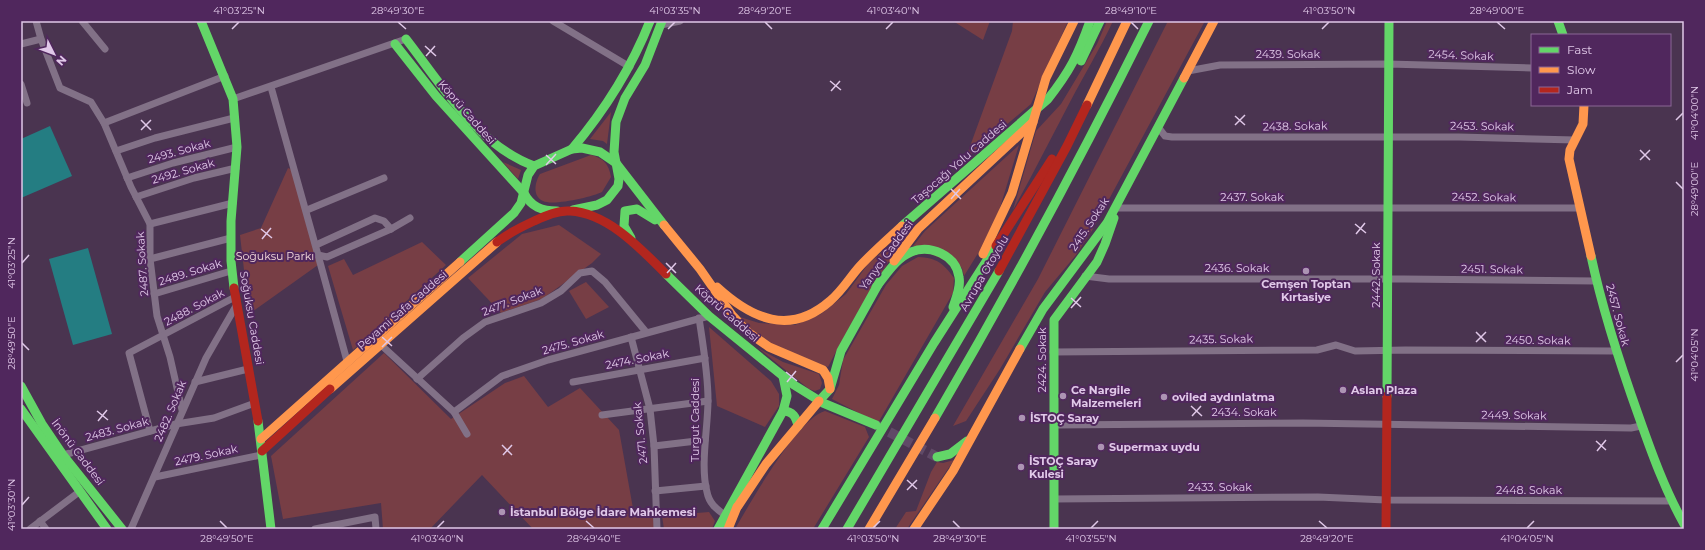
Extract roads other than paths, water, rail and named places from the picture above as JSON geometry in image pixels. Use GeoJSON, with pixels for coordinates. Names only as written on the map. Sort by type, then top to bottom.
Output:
{"type":"FeatureCollection","features":[{"type":"Feature","properties":{"kind":"main road","name":"Soğuksu Caddesi"},"geometry":{"type":"LineString","coordinates":[[201,21],[225,76],[233,99],[237,147],[230,238],[232,271],[261,439],[271,529]]}},
{"type":"Feature","properties":{"kind":"main road"},"geometry":{"type":"LineString","coordinates":[[650,21],[630,67],[614,96],[572,148],[534,166],[528,175],[524,193],[531,204],[545,211],[570,210],[597,205],[607,200],[614,192],[620,178],[616,163],[614,137],[616,122],[626,98],[645,65],[662,23]]}},
{"type":"Feature","properties":{"kind":"main road"},"geometry":{"type":"LineString","coordinates":[[822,529],[934,343],[988,244],[1008,202],[1046,78],[1074,21]]}},
{"type":"Feature","properties":{"kind":"main road","name":"Taşocağı Yolu Caddesi"},"geometry":{"type":"LineString","coordinates":[[700,269],[732,301],[757,316],[773,320],[789,320],[806,316],[824,306],[836,295],[856,271],[891,237],[1048,99],[1067,75],[1074,62],[1090,21]]}},
{"type":"Feature","properties":{"kind":"main road","name":"Yanyol Caddesi"},"geometry":{"type":"LineString","coordinates":[[724,529],[766,464],[830,389],[841,351],[876,287],[918,229],[1055,101],[1070,82],[1100,21]]}},
{"type":"Feature","properties":{"kind":"main road","name":"Avrupa Otoyolu"},"geometry":{"type":"LineString","coordinates":[[847,529],[1002,266],[1067,146],[1127,21]]}},
{"type":"Feature","properties":{"kind":"main road"},"geometry":{"type":"LineString","coordinates":[[869,529],[991,322],[1096,128],[1149,21]]}},
{"type":"Feature","properties":{"kind":"main road","name":"2415. Sokak"},"geometry":{"type":"LineString","coordinates":[[914,529],[953,471],[974,434],[993,395],[1043,310],[1095,240],[1116,208],[1214,21]]}},
{"type":"Feature","properties":{"kind":"main road","name":"2442. Sokak"},"geometry":{"type":"LineString","coordinates":[[1386,529],[1389,21]]}},
{"type":"Feature","properties":{"kind":"main road"},"geometry":{"type":"LineString","coordinates":[[1558,21],[1563,34]]}},
{"type":"Feature","properties":{"kind":"main road","name":"Köprü Caddesi"},"geometry":{"type":"LineString","coordinates":[[406,39],[461,110],[484,135],[505,154],[534,166]]}},
{"type":"Feature","properties":{"kind":"main road","name":"Köprü Caddesi"},"geometry":{"type":"LineString","coordinates":[[395,44],[436,96],[524,193]]}},
{"type":"Feature","properties":{"kind":"main road","name":"2457. Sokak"},"geometry":{"type":"LineString","coordinates":[[1584,106],[1583,124],[1570,150],[1570,159],[1579,208],[1596,281],[1615,351],[1641,426],[1671,501],[1684,524]]}},
{"type":"Feature","properties":{"kind":"main road"},"geometry":{"type":"LineString","coordinates":[[934,343],[964,300],[1054,157],[1067,146]]}},
{"type":"Feature","properties":{"kind":"main road"},"geometry":{"type":"LineString","coordinates":[[572,148],[582,148],[600,152],[616,163]]}},
{"type":"Feature","properties":{"kind":"main road","name":"Köprü Caddesi"},"geometry":{"type":"LineString","coordinates":[[616,163],[675,240],[700,269],[732,315],[749,333],[769,347],[823,370],[828,378],[830,389]]}},
{"type":"Feature","properties":{"kind":"main road","name":"Peyami Safa Caddesi"},"geometry":{"type":"LineString","coordinates":[[261,439],[514,213],[521,203],[524,193]]}},
{"type":"Feature","properties":{"kind":"main road","name":"2424. Sokak"},"geometry":{"type":"LineString","coordinates":[[1054,529],[1054,320],[1063,303],[1093,267],[1114,219],[1116,208]]}},
{"type":"Feature","properties":{"kind":"main road"},"geometry":{"type":"LineString","coordinates":[[639,249],[623,226],[624,215],[630,209],[646,212],[675,240]]}},
{"type":"Feature","properties":{"kind":"main road","name":"Köprü Caddesi"},"geometry":{"type":"LineString","coordinates":[[570,210],[600,221],[615,230],[639,249],[709,316],[806,394],[876,425]]}},
{"type":"Feature","properties":{"kind":"main road","name":"Peyami Safa Caddesi"},"geometry":{"type":"LineString","coordinates":[[262,453],[380,344],[506,235],[529,223],[570,210]]}},
{"type":"Feature","properties":{"kind":"main road"},"geometry":{"type":"LineString","coordinates":[[876,287],[904,256],[922,250],[936,251],[950,259],[958,271],[958,291],[952,310]]}},
{"type":"Feature","properties":{"kind":"main road"},"geometry":{"type":"LineString","coordinates":[[718,529],[784,411],[787,396],[783,376]]}},
{"type":"Feature","properties":{"kind":"main road","name":"İnönü Caddesi"},"geometry":{"type":"LineString","coordinates":[[21,386],[42,424],[63,455],[122,529]]}},
{"type":"Feature","properties":{"kind":"main road","name":"İnönü Caddesi"},"geometry":{"type":"LineString","coordinates":[[21,409],[79,492],[108,529]]}},
{"type":"Feature","properties":{"kind":"main road"},"geometry":{"type":"LineString","coordinates":[[784,411],[792,412],[796,417],[798,426]]}},
{"type":"Feature","properties":{"kind":"main road"},"geometry":{"type":"LineString","coordinates":[[937,457],[955,452],[974,434]]}},
{"type":"Feature","properties":{"kind":"main road"},"geometry":{"type":"LineString","coordinates":[[728,529],[737,508]]}},
{"type":"Feature","properties":{"kind":"main road"},"geometry":{"type":"LineString","coordinates":[[842,529],[854,518]]}},
{"type":"Feature","properties":{"kind":"street","name":"2487. Sokak"},"geometry":{"type":"LineString","coordinates":[[36,21],[41,39],[60,88],[91,102],[104,123],[127,178],[150,224],[150,259],[157,316],[170,356],[182,410]]}},
{"type":"Feature","properties":{"kind":"street"},"geometry":{"type":"LineString","coordinates":[[82,21],[105,49]]}},
{"type":"Feature","properties":{"kind":"street"},"geometry":{"type":"LineString","coordinates":[[553,21],[630,67]]}},
{"type":"Feature","properties":{"kind":"street"},"geometry":{"type":"LineString","coordinates":[[662,23],[680,21]]}},
{"type":"Feature","properties":{"kind":"street"},"geometry":{"type":"LineString","coordinates":[[21,44],[41,39]]}},
{"type":"Feature","properties":{"kind":"street"},"geometry":{"type":"LineString","coordinates":[[233,99],[406,39]]}},
{"type":"Feature","properties":{"kind":"street","name":"2439. Sokak"},"geometry":{"type":"LineString","coordinates":[[1188,71],[1220,65],[1388,64]]}},
{"type":"Feature","properties":{"kind":"street","name":"2454. Sokak"},"geometry":{"type":"LineString","coordinates":[[1388,64],[1531,68]]}},
{"type":"Feature","properties":{"kind":"street"},"geometry":{"type":"LineString","coordinates":[[104,123],[225,76]]}},
{"type":"Feature","properties":{"kind":"street"},"geometry":{"type":"LineString","coordinates":[[21,84],[27,103]]}},
{"type":"Feature","properties":{"kind":"street"},"geometry":{"type":"LineString","coordinates":[[271,87],[307,210],[347,361]]}},
{"type":"Feature","properties":{"kind":"street"},"geometry":{"type":"LineString","coordinates":[[116,151],[155,138],[234,118]]}},
{"type":"Feature","properties":{"kind":"street","name":"2438. Sokak"},"geometry":{"type":"LineString","coordinates":[[1158,127],[1165,136],[1172,137],[1388,136]]}},
{"type":"Feature","properties":{"kind":"street","name":"2453. Sokak"},"geometry":{"type":"LineString","coordinates":[[1388,136],[1576,140]]}},
{"type":"Feature","properties":{"kind":"street","name":"2493. Sokak"},"geometry":{"type":"LineString","coordinates":[[127,178],[174,163],[237,147]]}},
{"type":"Feature","properties":{"kind":"street","name":"2492. Sokak"},"geometry":{"type":"LineString","coordinates":[[136,197],[194,178],[236,168]]}},
{"type":"Feature","properties":{"kind":"street"},"geometry":{"type":"LineString","coordinates":[[307,210],[384,178]]}},
{"type":"Feature","properties":{"kind":"street"},"geometry":{"type":"LineString","coordinates":[[150,224],[233,203]]}},
{"type":"Feature","properties":{"kind":"street","name":"2437. Sokak"},"geometry":{"type":"LineString","coordinates":[[1116,208],[1389,208]]}},
{"type":"Feature","properties":{"kind":"street","name":"2452. Sokak"},"geometry":{"type":"LineString","coordinates":[[1389,208],[1579,208]]}},
{"type":"Feature","properties":{"kind":"street"},"geometry":{"type":"LineString","coordinates":[[316,246],[375,218],[384,221],[391,229]]}},
{"type":"Feature","properties":{"kind":"street"},"geometry":{"type":"LineString","coordinates":[[318,255],[327,257],[391,229],[410,218]]}},
{"type":"Feature","properties":{"kind":"street"},"geometry":{"type":"LineString","coordinates":[[150,259],[230,238]]}},
{"type":"Feature","properties":{"kind":"street","name":"2489. Sokak"},"geometry":{"type":"LineString","coordinates":[[154,294],[232,271]]}},
{"type":"Feature","properties":{"kind":"street","name":"2477. Sokak"},"geometry":{"type":"LineString","coordinates":[[417,379],[463,338],[485,322],[511,311],[541,303],[561,291],[580,273],[592,272],[605,282],[646,332]]}},
{"type":"Feature","properties":{"kind":"street","name":"2436. Sokak"},"geometry":{"type":"LineString","coordinates":[[1085,276],[1109,279],[1388,279]]}},
{"type":"Feature","properties":{"kind":"street","name":"2451. Sokak"},"geometry":{"type":"LineString","coordinates":[[1388,279],[1596,281]]}},
{"type":"Feature","properties":{"kind":"street","name":"2488. Sokak"},"geometry":{"type":"LineString","coordinates":[[150,431],[129,353],[236,301]]}},
{"type":"Feature","properties":{"kind":"street","name":"2482. Sokak"},"geometry":{"type":"LineString","coordinates":[[132,529],[182,410],[206,358],[236,301]]}},
{"type":"Feature","properties":{"kind":"street","name":"2475. Sokak"},"geometry":{"type":"LineString","coordinates":[[454,412],[502,376],[548,360],[709,316]]}},
{"type":"Feature","properties":{"kind":"street","name":"Turgut Caddesi"},"geometry":{"type":"LineString","coordinates":[[699,318],[705,358],[708,401],[705,440],[706,486],[712,504],[725,515]]}},
{"type":"Feature","properties":{"kind":"street","name":"2471. Sokak"},"geometry":{"type":"LineString","coordinates":[[631,337],[650,409],[654,446],[657,529]]}},
{"type":"Feature","properties":{"kind":"street"},"geometry":{"type":"LineString","coordinates":[[380,344],[454,412],[467,434]]}},
{"type":"Feature","properties":{"kind":"street","name":"2435. Sokak"},"geometry":{"type":"LineString","coordinates":[[1053,352],[1317,350],[1336,346],[1354,351],[1388,350]]}},
{"type":"Feature","properties":{"kind":"street","name":"2450. Sokak"},"geometry":{"type":"LineString","coordinates":[[1388,350],[1615,351]]}},
{"type":"Feature","properties":{"kind":"street","name":"2474. Sokak"},"geometry":{"type":"LineString","coordinates":[[573,382],[705,358]]}},
{"type":"Feature","properties":{"kind":"street"},"geometry":{"type":"LineString","coordinates":[[195,382],[248,369]]}},
{"type":"Feature","properties":{"kind":"street"},"geometry":{"type":"LineString","coordinates":[[602,415],[708,401]]}},
{"type":"Feature","properties":{"kind":"street","name":"2483. Sokak"},"geometry":{"type":"LineString","coordinates":[[63,455],[176,424],[214,418],[255,403]]}},
{"type":"Feature","properties":{"kind":"street","name":"2434. Sokak"},"geometry":{"type":"LineString","coordinates":[[1054,425],[1386,424]]}},
{"type":"Feature","properties":{"kind":"street","name":"2449. Sokak"},"geometry":{"type":"LineString","coordinates":[[1386,424],[1618,428],[1641,426]]}},
{"type":"Feature","properties":{"kind":"street"},"geometry":{"type":"LineString","coordinates":[[654,446],[705,440]]}},
{"type":"Feature","properties":{"kind":"street","name":"2479. Sokak"},"geometry":{"type":"LineString","coordinates":[[155,477],[262,453]]}},
{"type":"Feature","properties":{"kind":"street"},"geometry":{"type":"LineString","coordinates":[[655,491],[706,486]]}},
{"type":"Feature","properties":{"kind":"street"},"geometry":{"type":"LineString","coordinates":[[30,529],[79,492]]}},
{"type":"Feature","properties":{"kind":"street","name":"2433. Sokak"},"geometry":{"type":"LineString","coordinates":[[1054,499],[1318,497],[1386,500]]}},
{"type":"Feature","properties":{"kind":"street","name":"2448. Sokak"},"geometry":{"type":"LineString","coordinates":[[1386,500],[1671,501]]}},
{"type":"Feature","properties":{"kind":"street"},"geometry":{"type":"LineString","coordinates":[[315,529],[375,517],[376,529]]}},
{"type":"Feature","properties":{"kind":"street"},"geometry":{"type":"LineString","coordinates":[[40,521],[46,529]]}},
{"type":"Feature","properties":{"kind":"tunnel"},"geometry":{"type":"LineString","coordinates":[[876,425],[937,457]]}},
{"type":"Feature","properties":{"kind":"place","name":"Cemşen Toptan Kırtasiye"},"geometry":{"type":"Point","coordinates":[1306,271]}},
{"type":"Feature","properties":{"kind":"place","name":"Aslan Plaza"},"geometry":{"type":"Point","coordinates":[1343,390]}},
{"type":"Feature","properties":{"kind":"place","name":"Ce Nargile Malzemeleri"},"geometry":{"type":"Point","coordinates":[1063,396]}},
{"type":"Feature","properties":{"kind":"place","name":"oviled aydınlatma"},"geometry":{"type":"Point","coordinates":[1164,397]}},
{"type":"Feature","properties":{"kind":"place","name":"İSTOÇ Saray"},"geometry":{"type":"Point","coordinates":[1022,418]}},
{"type":"Feature","properties":{"kind":"place","name":"Supermax uydu"},"geometry":{"type":"Point","coordinates":[1101,447]}},
{"type":"Feature","properties":{"kind":"place","name":"İSTOÇ Saray Kulesi"},"geometry":{"type":"Point","coordinates":[1021,467]}},
{"type":"Feature","properties":{"kind":"place","name":"İstanbul Bölge İdare Mahkemesi"},"geometry":{"type":"Point","coordinates":[502,512]}},
{"type":"Feature","properties":{"kind":"park label","name":"Soğuksu Parkı"},"geometry":{"type":"Point","coordinates":[275,256]}}]}
